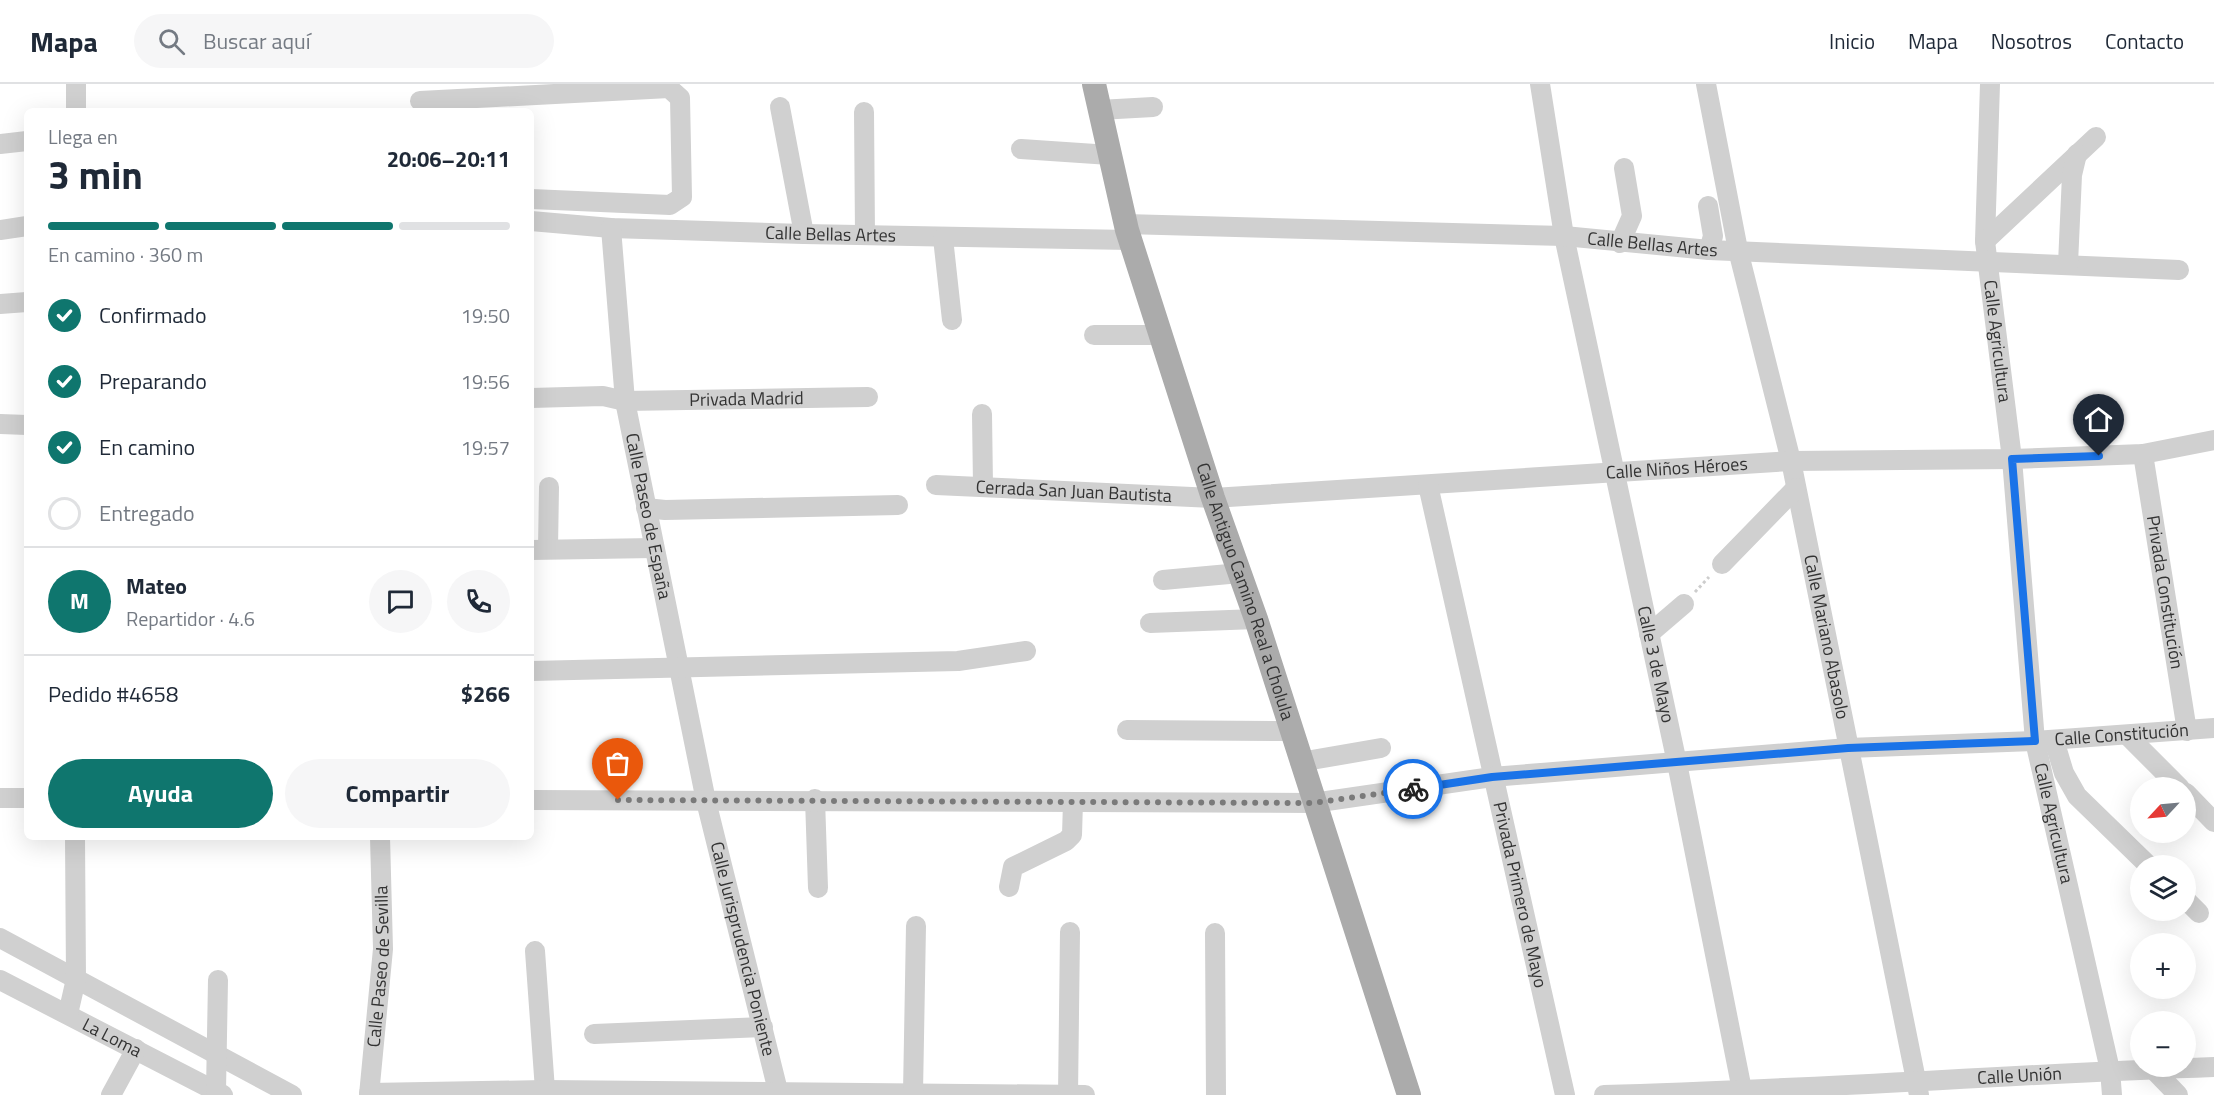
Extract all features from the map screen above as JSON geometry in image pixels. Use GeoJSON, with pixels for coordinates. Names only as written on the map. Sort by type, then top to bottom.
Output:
{"type":"FeatureCollection","features":[{"type":"Feature","properties":{"kind":"main road","name":"Calle Antiguo Camino Real a Cholula"},"geometry":{"type":"LineString","coordinates":[[1094,84],[1128,232],[1213,498],[1256,619],[1313,803],[1409,1095]]}},
{"type":"Feature","properties":{"kind":"street"},"geometry":{"type":"LineString","coordinates":[[76,84],[76,108]]}},
{"type":"Feature","properties":{"kind":"street","name":"Calle 3 de Mayo"},"geometry":{"type":"LineString","coordinates":[[1540,84],[1564,236],[1613,474],[1677,763],[1743,1093]]}},
{"type":"Feature","properties":{"kind":"street","name":"Calle Mariano Abasolo"},"geometry":{"type":"LineString","coordinates":[[1706,84],[1738,250],[1791,461],[1918,1088]]}},
{"type":"Feature","properties":{"kind":"street","name":"Calle Agricultura"},"geometry":{"type":"LineString","coordinates":[[1990,84],[1985,242],[2044,741],[2110,1070],[2112,1095]]}},
{"type":"Feature","properties":{"kind":"street"},"geometry":{"type":"LineString","coordinates":[[420,99],[669,88],[676,92],[680,98],[682,197],[677,202],[670,205],[534,199]]}},
{"type":"Feature","properties":{"kind":"street"},"geometry":{"type":"LineString","coordinates":[[780,107],[804,234]]}},
{"type":"Feature","properties":{"kind":"street"},"geometry":{"type":"LineString","coordinates":[[1099,110],[1153,107]]}},
{"type":"Feature","properties":{"kind":"street"},"geometry":{"type":"LineString","coordinates":[[864,112],[865,235]]}},
{"type":"Feature","properties":{"kind":"street"},"geometry":{"type":"LineString","coordinates":[[1985,242],[2096,137]]}},
{"type":"Feature","properties":{"kind":"street"},"geometry":{"type":"LineString","coordinates":[[0,144],[24,141]]}},
{"type":"Feature","properties":{"kind":"street"},"geometry":{"type":"LineString","coordinates":[[1021,149],[1110,155]]}},
{"type":"Feature","properties":{"kind":"street"},"geometry":{"type":"LineString","coordinates":[[2068,264],[2072,175],[2077,154]]}},
{"type":"Feature","properties":{"kind":"street"},"geometry":{"type":"LineString","coordinates":[[1620,243],[1632,216],[1623,168]]}},
{"type":"Feature","properties":{"kind":"street"},"geometry":{"type":"LineString","coordinates":[[1708,206],[1713,236],[1709,250]]}},
{"type":"Feature","properties":{"kind":"street","name":"Calle Bellas Artes"},"geometry":{"type":"LineString","coordinates":[[534,221],[611,228],[943,238],[1128,232],[1564,236],[1709,250],[2179,270]]}},
{"type":"Feature","properties":{"kind":"street"},"geometry":{"type":"LineString","coordinates":[[0,230],[24,226]]}},
{"type":"Feature","properties":{"kind":"street","name":"Calle Paseo de España"},"geometry":{"type":"LineString","coordinates":[[611,228],[625,401],[706,801]]}},
{"type":"Feature","properties":{"kind":"street"},"geometry":{"type":"LineString","coordinates":[[943,238],[952,320]]}},
{"type":"Feature","properties":{"kind":"street"},"geometry":{"type":"LineString","coordinates":[[0,304],[24,302]]}},
{"type":"Feature","properties":{"kind":"street"},"geometry":{"type":"LineString","coordinates":[[1094,334],[1161,335]]}},
{"type":"Feature","properties":{"kind":"street","name":"Privada Madrid"},"geometry":{"type":"LineString","coordinates":[[534,398],[603,396],[625,401],[868,398]]}},
{"type":"Feature","properties":{"kind":"street"},"geometry":{"type":"LineString","coordinates":[[982,414],[983,486]]}},
{"type":"Feature","properties":{"kind":"street"},"geometry":{"type":"LineString","coordinates":[[0,424],[24,425]]}},
{"type":"Feature","properties":{"kind":"street","name":"Calle Niños Héroes"},"geometry":{"type":"LineString","coordinates":[[1213,498],[1791,461],[2012,459],[2143,454],[2214,440]]}},
{"type":"Feature","properties":{"kind":"street","name":"Privada Constitución"},"geometry":{"type":"LineString","coordinates":[[2143,454],[2187,731]]}},
{"type":"Feature","properties":{"kind":"street","name":"Privada Primero de Mayo"},"geometry":{"type":"LineString","coordinates":[[1428,484],[1565,1095]]}},
{"type":"Feature","properties":{"kind":"street","name":"Cerrada San Juan Bautista"},"geometry":{"type":"LineString","coordinates":[[936,485],[1213,498]]}},
{"type":"Feature","properties":{"kind":"street"},"geometry":{"type":"LineString","coordinates":[[549,487],[539,550],[654,548]]}},
{"type":"Feature","properties":{"kind":"street"},"geometry":{"type":"LineString","coordinates":[[1722,564],[1796,488]]}},
{"type":"Feature","properties":{"kind":"street"},"geometry":{"type":"LineString","coordinates":[[646,508],[666,510],[898,505]]}},
{"type":"Feature","properties":{"kind":"street"},"geometry":{"type":"LineString","coordinates":[[1163,580],[1240,573]]}},
{"type":"Feature","properties":{"kind":"street"},"geometry":{"type":"LineString","coordinates":[[1649,634],[1684,604]]}},
{"type":"Feature","properties":{"kind":"street"},"geometry":{"type":"LineString","coordinates":[[1150,623],[1256,619]]}},
{"type":"Feature","properties":{"kind":"street"},"geometry":{"type":"LineString","coordinates":[[534,671],[958,661],[1026,651]]}},
{"type":"Feature","properties":{"kind":"street","name":"Calle Constitución"},"geometry":{"type":"LineString","coordinates":[[534,800],[814,799],[1313,803],[1492,777],[1848,748],[2044,741],[2214,728]]}},
{"type":"Feature","properties":{"kind":"street"},"geometry":{"type":"LineString","coordinates":[[1126,730],[1290,731]]}},
{"type":"Feature","properties":{"kind":"street"},"geometry":{"type":"LineString","coordinates":[[2128,736],[2169,777]]}},
{"type":"Feature","properties":{"kind":"street"},"geometry":{"type":"LineString","coordinates":[[2044,741],[2077,796],[2138,855]]}},
{"type":"Feature","properties":{"kind":"street"},"geometry":{"type":"LineString","coordinates":[[1300,762],[1381,748]]}},
{"type":"Feature","properties":{"kind":"street"},"geometry":{"type":"LineString","coordinates":[[0,798],[24,798]]}},
{"type":"Feature","properties":{"kind":"street"},"geometry":{"type":"LineString","coordinates":[[814,799],[818,888]]}},
{"type":"Feature","properties":{"kind":"street","name":"Calle Jurisprudencia Poniente"},"geometry":{"type":"LineString","coordinates":[[706,801],[779,1095]]}},
{"type":"Feature","properties":{"kind":"street"},"geometry":{"type":"LineString","coordinates":[[1009,887],[1013,867],[1066,841],[1072,835],[1073,802]]}},
{"type":"Feature","properties":{"kind":"street"},"geometry":{"type":"LineString","coordinates":[[2196,803],[2214,822]]}},
{"type":"Feature","properties":{"kind":"street"},"geometry":{"type":"LineString","coordinates":[[68,1014],[76,979],[75,840]]}},
{"type":"Feature","properties":{"kind":"street","name":"Calle Paseo de Sevilla"},"geometry":{"type":"LineString","coordinates":[[369,1094],[383,949],[380,840]]}},
{"type":"Feature","properties":{"kind":"street"},"geometry":{"type":"LineString","coordinates":[[913,1094],[916,926]]}},
{"type":"Feature","properties":{"kind":"street"},"geometry":{"type":"LineString","coordinates":[[1068,1095],[1070,932]]}},
{"type":"Feature","properties":{"kind":"street"},"geometry":{"type":"LineString","coordinates":[[1215,933],[1216,1095]]}},
{"type":"Feature","properties":{"kind":"street"},"geometry":{"type":"LineString","coordinates":[[0,938],[292,1095]]}},
{"type":"Feature","properties":{"kind":"street"},"geometry":{"type":"LineString","coordinates":[[536,951],[544,1090]]}},
{"type":"Feature","properties":{"kind":"street","name":"La Loma"},"geometry":{"type":"LineString","coordinates":[[0,980],[219,1093]]}},
{"type":"Feature","properties":{"kind":"street"},"geometry":{"type":"LineString","coordinates":[[218,980],[219,1093]]}},
{"type":"Feature","properties":{"kind":"street"},"geometry":{"type":"LineString","coordinates":[[594,1034],[763,1027]]}},
{"type":"Feature","properties":{"kind":"street"},"geometry":{"type":"LineString","coordinates":[[111,1095],[136,1049]]}},
{"type":"Feature","properties":{"kind":"street","name":"Calle Unión"},"geometry":{"type":"LineString","coordinates":[[2196,1068],[2214,1067]]}},
{"type":"Feature","properties":{"kind":"street","name":"Calle Unión"},"geometry":{"type":"LineString","coordinates":[[1604,1095],[1918,1088],[2130,1070]]}},
{"type":"Feature","properties":{"kind":"street"},"geometry":{"type":"LineString","coordinates":[[2161,1077],[2178,1095]]}},
{"type":"Feature","properties":{"kind":"street"},"geometry":{"type":"LineString","coordinates":[[369,1094],[544,1090],[779,1095],[1085,1095]]}},
{"type":"Feature","properties":{"kind":"path"},"geometry":{"type":"LineString","coordinates":[[1684,604],[1722,564]]}},
{"type":"Feature","properties":{"kind":"way so far"},"geometry":{"type":"LineString","coordinates":[[618,800],[814,799],[1313,803],[1413,789]]}},
{"type":"Feature","properties":{"kind":"route"},"geometry":{"type":"LineString","coordinates":[[1413,789],[1492,777],[1848,748],[2035,741],[2012,459],[2099,456]]}}]}
